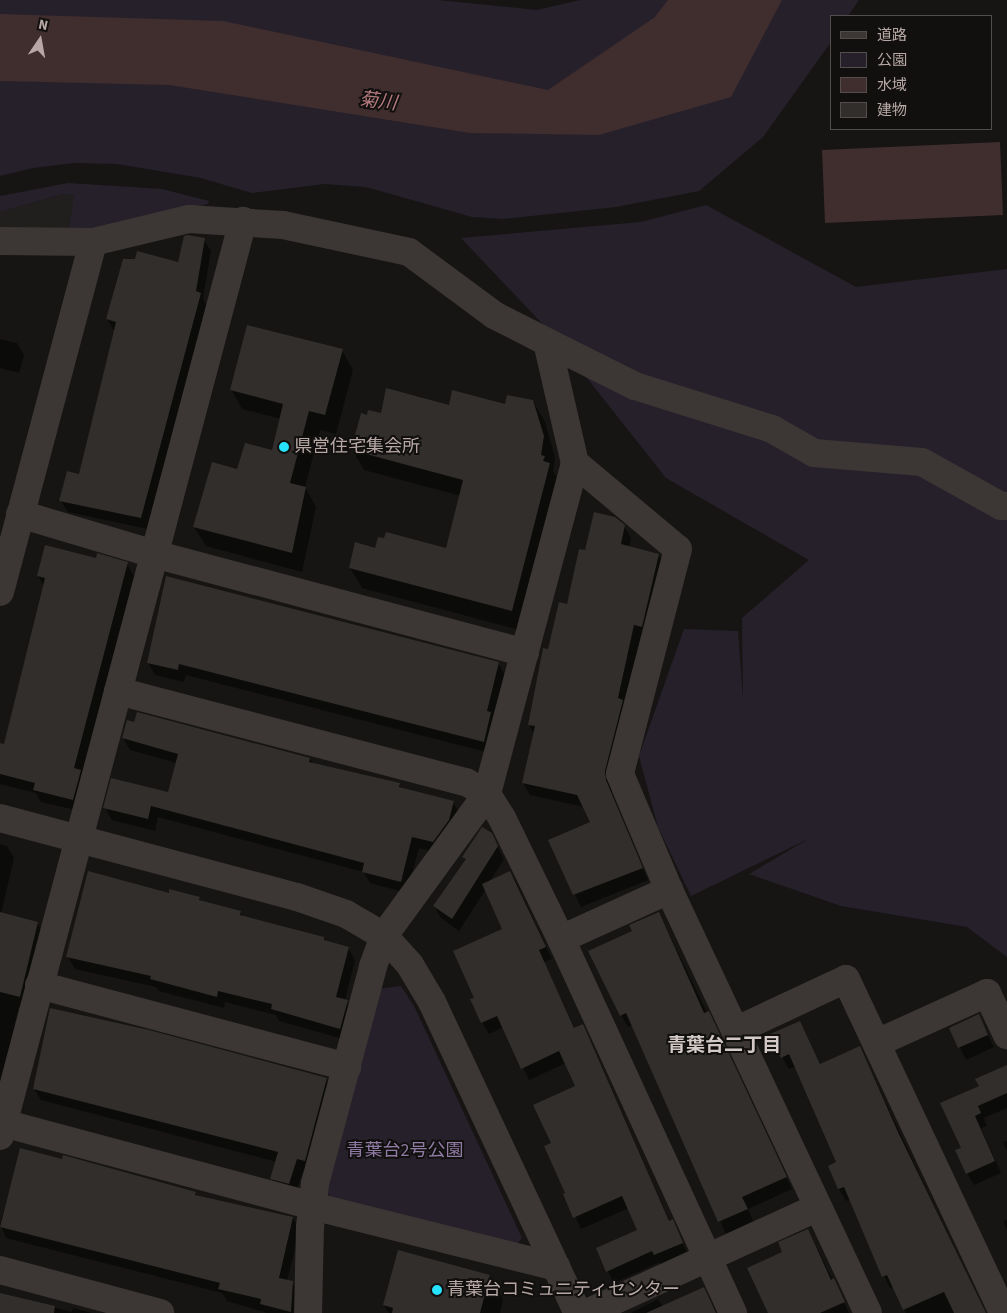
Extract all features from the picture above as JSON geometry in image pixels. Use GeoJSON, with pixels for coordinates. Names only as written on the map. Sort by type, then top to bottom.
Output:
{"type":"FeatureCollection","features":[{"type":"Feature","properties":{"kind":"street"},"geometry":{"type":"LineString","coordinates":[[0,241],[94,242],[189,219],[283,225],[409,252],[494,315],[635,386],[772,429],[814,453],[922,462],[1001,506],[1007,506]]}},
{"type":"Feature","properties":{"kind":"street"},"geometry":{"type":"LineString","coordinates":[[243,221],[77,839],[2,1130],[556,1267]]}},
{"type":"Feature","properties":{"kind":"street"},"geometry":{"type":"LineString","coordinates":[[0,592],[94,242]]}},
{"type":"Feature","properties":{"kind":"street"},"geometry":{"type":"LineString","coordinates":[[308,1313],[312,1206],[347,1067],[384,936],[487,794],[575,463],[547,342]]}},
{"type":"Feature","properties":{"kind":"street"},"geometry":{"type":"LineString","coordinates":[[575,463],[678,549],[620,774],[669,890],[737,1030],[868,1313]]}},
{"type":"Feature","properties":{"kind":"street"},"geometry":{"type":"LineString","coordinates":[[20,514],[154,554],[525,653]]}},
{"type":"Feature","properties":{"kind":"street"},"geometry":{"type":"LineString","coordinates":[[118,691],[466,782],[487,794],[502,818],[561,939],[733,1313]]}},
{"type":"Feature","properties":{"kind":"street"},"geometry":{"type":"LineString","coordinates":[[0,818],[297,897],[346,914],[384,936],[410,965],[432,1002],[578,1313]]}},
{"type":"Feature","properties":{"kind":"street"},"geometry":{"type":"LineString","coordinates":[[561,939],[669,890]]}},
{"type":"Feature","properties":{"kind":"street"},"geometry":{"type":"LineString","coordinates":[[737,1030],[846,980],[1003,1313]]}},
{"type":"Feature","properties":{"kind":"street"},"geometry":{"type":"LineString","coordinates":[[39,985],[347,1067]]}},
{"type":"Feature","properties":{"kind":"street"},"geometry":{"type":"LineString","coordinates":[[877,1043],[987,993],[1007,1034]]}},
{"type":"Feature","properties":{"kind":"street"},"geometry":{"type":"LineString","coordinates":[[588,1313],[818,1207]]}},
{"type":"Feature","properties":{"kind":"street"},"geometry":{"type":"LineString","coordinates":[[0,1270],[160,1313]]}},
{"type":"Feature","properties":{"kind":"shaded area"},"geometry":{"type":"Polygon","coordinates":[[[63,194],[75,195],[69,229],[0,234],[0,212],[63,194]]]}},
{"type":"Feature","properties":{"kind":"green space"},"geometry":{"type":"Polygon","coordinates":[[[0,0],[438,0],[537,10],[580,0],[859,0],[849,15],[830,15],[830,43],[763,137],[699,191],[616,207],[503,219],[472,217],[366,187],[324,184],[252,193],[201,178],[117,164],[74,163],[33,168],[0,176],[0,0]]]}},
{"type":"Feature","properties":{"kind":"green space"},"geometry":{"type":"Polygon","coordinates":[[[68,183],[162,189],[209,201],[208,204],[83,231],[69,229],[74,195],[63,194],[0,212],[0,196],[68,183]]]}},
{"type":"Feature","properties":{"kind":"green space"},"geometry":{"type":"Polygon","coordinates":[[[706,205],[856,287],[1007,269],[1007,957],[967,927],[841,906],[749,874],[810,838],[691,896],[658,827],[639,756],[684,629],[738,631],[743,700],[742,618],[809,560],[666,478],[553,335],[461,238],[641,222],[706,205]]]}},
{"type":"Feature","properties":{"kind":"green space","name":"青葉台2号公園"},"geometry":{"type":"Polygon","coordinates":[[[401,986],[415,1008],[522,1238],[512,1251],[333,1203],[324,1186],[376,989],[401,986]]]}},
{"type":"Feature","properties":{"kind":"water","name":"菊川"},"geometry":{"type":"Polygon","coordinates":[[[668,0],[782,0],[731,97],[599,135],[470,133],[169,85],[0,81],[0,14],[223,21],[548,90],[655,17],[668,0]]]}},
{"type":"Feature","properties":{"kind":"water"},"geometry":{"type":"Polygon","coordinates":[[[1000,142],[1003,215],[825,223],[822,150],[1000,142]]]}},
{"type":"Feature","properties":{"kind":"building"},"geometry":{"type":"Polygon","coordinates":[[[184,236],[205,238],[196,291],[201,293],[141,518],[59,501],[67,471],[79,474],[116,322],[106,319],[123,259],[135,259],[137,251],[178,262],[184,236]]]}},
{"type":"Feature","properties":{"kind":"building"},"geometry":{"type":"Polygon","coordinates":[[[247,325],[343,349],[325,415],[309,411],[290,483],[306,487],[292,553],[193,527],[212,462],[237,469],[245,443],[272,450],[283,404],[230,390],[247,325]]]}},
{"type":"Feature","properties":{"kind":"building"},"geometry":{"type":"Polygon","coordinates":[[[386,388],[449,405],[452,390],[505,404],[507,395],[533,400],[544,436],[541,455],[545,456],[543,461],[550,463],[512,611],[349,568],[355,542],[375,548],[378,537],[384,538],[386,532],[446,548],[463,480],[351,450],[361,413],[367,415],[368,410],[381,413],[386,388]]]}},
{"type":"Feature","properties":{"kind":"building"},"geometry":{"type":"Polygon","coordinates":[[[594,512],[615,517],[625,525],[621,544],[659,554],[642,627],[634,625],[618,698],[623,700],[605,771],[606,780],[643,868],[573,895],[548,840],[590,822],[577,795],[522,783],[535,726],[528,725],[543,648],[548,649],[559,602],[567,604],[579,549],[585,550],[594,512]]]}},
{"type":"Feature","properties":{"kind":"building"},"geometry":{"type":"Polygon","coordinates":[[[45,545],[96,558],[97,553],[128,562],[74,768],[81,770],[73,800],[33,790],[35,783],[0,774],[0,743],[4,744],[45,578],[37,576],[45,545]]]}},
{"type":"Feature","properties":{"kind":"building"},"geometry":{"type":"Polygon","coordinates":[[[166,576],[499,662],[487,711],[491,712],[484,742],[179,664],[178,670],[147,663],[166,576]]]}},
{"type":"Feature","properties":{"kind":"building"},"geometry":{"type":"Polygon","coordinates":[[[137,712],[310,758],[309,762],[400,783],[399,787],[454,801],[449,820],[433,842],[412,837],[401,882],[362,872],[364,863],[151,806],[148,819],[103,808],[111,778],[168,792],[178,754],[122,738],[127,720],[134,722],[137,712]]]}},
{"type":"Feature","properties":{"kind":"building"},"geometry":{"type":"Polygon","coordinates":[[[482,827],[492,833],[498,846],[452,919],[433,906],[466,859],[462,857],[482,827]]]}},
{"type":"Feature","properties":{"kind":"building"},"geometry":{"type":"Polygon","coordinates":[[[88,871],[169,893],[169,889],[200,897],[199,900],[241,911],[240,915],[324,937],[324,940],[349,947],[336,997],[348,1000],[340,1029],[271,1009],[272,1004],[218,991],[217,997],[150,979],[151,976],[66,957],[88,871]]]}},
{"type":"Feature","properties":{"kind":"building"},"geometry":{"type":"Polygon","coordinates":[[[510,871],[546,947],[539,950],[574,1028],[583,1024],[669,1221],[673,1219],[683,1243],[654,1255],[652,1251],[606,1272],[596,1248],[637,1230],[622,1196],[573,1218],[563,1194],[565,1193],[544,1146],[551,1143],[533,1105],[575,1086],[559,1051],[521,1069],[497,1016],[481,1023],[470,999],[474,998],[453,951],[502,929],[482,884],[510,871]]]}},
{"type":"Feature","properties":{"kind":"building"},"geometry":{"type":"Polygon","coordinates":[[[0,912],[38,922],[20,997],[0,992],[0,912]]]}},
{"type":"Feature","properties":{"kind":"building"},"geometry":{"type":"Polygon","coordinates":[[[659,912],[704,1013],[709,1011],[787,1177],[742,1197],[748,1209],[718,1222],[626,1013],[620,1016],[588,951],[632,931],[629,925],[659,912]]]}},
{"type":"Feature","properties":{"kind":"building"},"geometry":{"type":"Polygon","coordinates":[[[50,1008],[149,1030],[327,1078],[305,1161],[297,1159],[289,1184],[270,1179],[278,1152],[33,1089],[50,1008]]]}},
{"type":"Feature","properties":{"kind":"building"},"geometry":{"type":"Polygon","coordinates":[[[979,1014],[988,1035],[958,1048],[949,1028],[979,1014]]]}},
{"type":"Feature","properties":{"kind":"building"},"geometry":{"type":"Polygon","coordinates":[[[800,1021],[820,1064],[860,1046],[897,1130],[986,1313],[954,1313],[944,1292],[903,1310],[887,1275],[882,1277],[844,1187],[838,1189],[828,1166],[836,1162],[789,1054],[781,1058],[770,1034],[800,1021]]]}},
{"type":"Feature","properties":{"kind":"building"},"geometry":{"type":"Polygon","coordinates":[[[1007,1065],[1007,1093],[978,1106],[981,1113],[975,1116],[995,1161],[966,1174],[955,1150],[961,1148],[940,1103],[979,1086],[975,1079],[1007,1065]]]}},
{"type":"Feature","properties":{"kind":"building"},"geometry":{"type":"Polygon","coordinates":[[[20,1148],[62,1159],[63,1155],[196,1192],[195,1195],[293,1217],[279,1278],[293,1281],[291,1312],[260,1304],[261,1299],[218,1289],[220,1283],[0,1227],[20,1148]]]}},
{"type":"Feature","properties":{"kind":"building"},"geometry":{"type":"Polygon","coordinates":[[[808,1229],[831,1280],[834,1278],[845,1302],[820,1313],[768,1313],[747,1268],[782,1252],[778,1242],[808,1229]]]}},
{"type":"Feature","properties":{"kind":"building","name":"青葉台コミュニティセンター"},"geometry":{"type":"Polygon","coordinates":[[[398,1250],[490,1275],[480,1313],[392,1313],[393,1308],[383,1305],[398,1250]]]}},
{"type":"Feature","properties":{"kind":"building"},"geometry":{"type":"Polygon","coordinates":[[[704,1287],[716,1313],[646,1313],[704,1287]]]}},
{"type":"Feature","properties":{"kind":"building"},"geometry":{"type":"Polygon","coordinates":[[[0,1293],[55,1306],[54,1313],[0,1313],[0,1293]]]}},
{"type":"Feature","properties":{"kind":"place","name":"県営住宅集会所"},"geometry":{"type":"Point","coordinates":[284,447]}},
{"type":"Feature","properties":{"kind":"place","name":"青葉台コミュニティセンター"},"geometry":{"type":"Point","coordinates":[437,1290]}},
{"type":"Feature","properties":{"kind":"district","name":"青葉台二丁目"},"geometry":{"type":"Point","coordinates":[724,1046]}}]}
